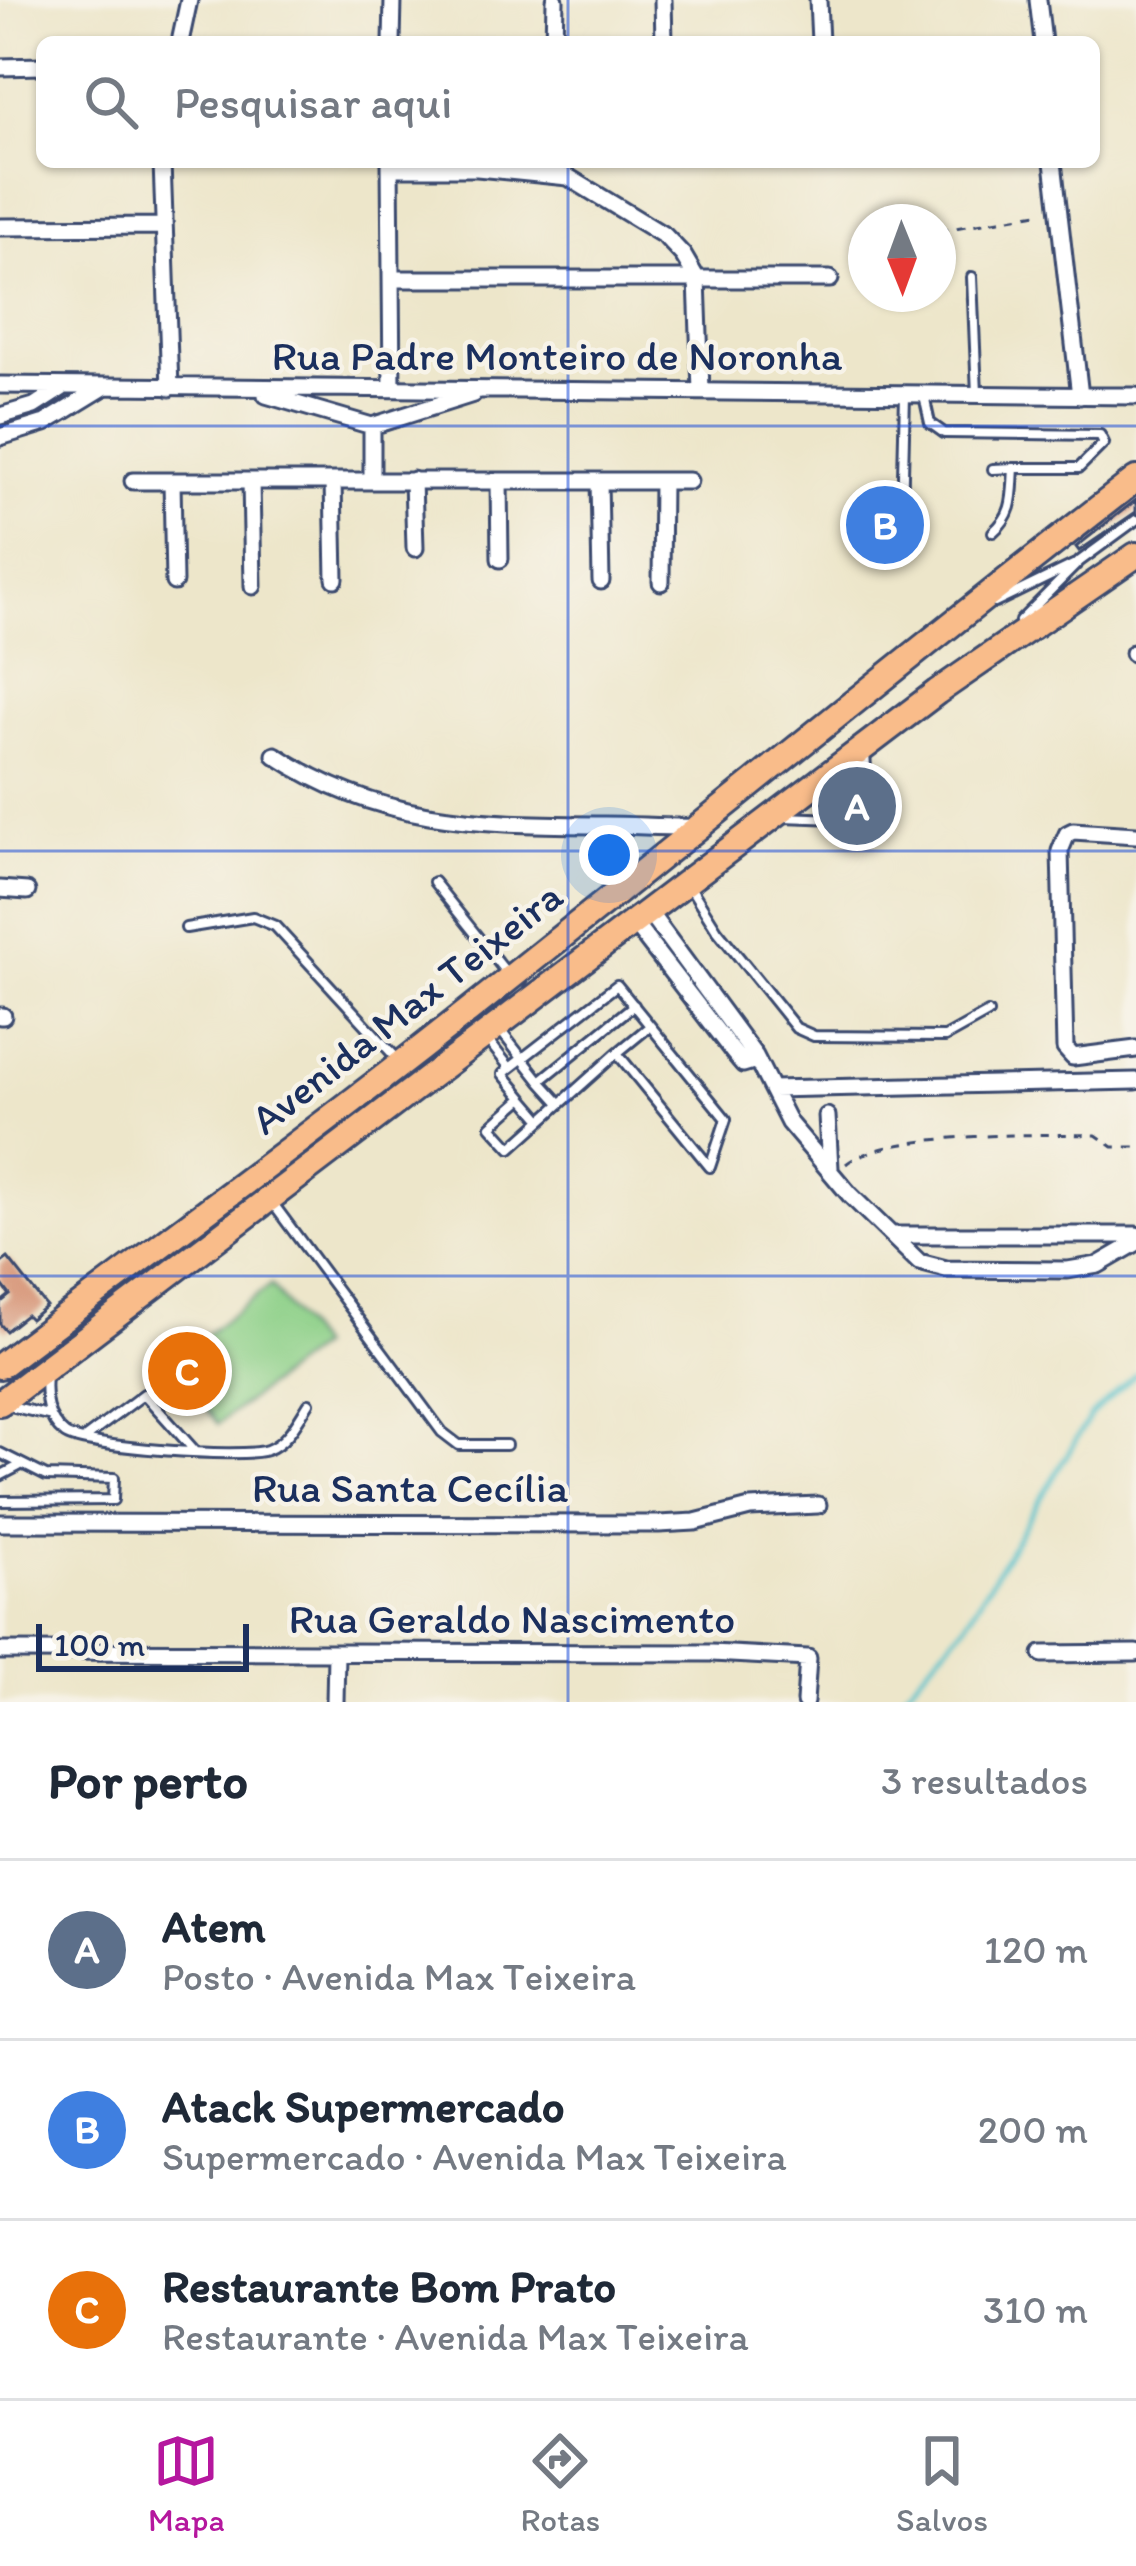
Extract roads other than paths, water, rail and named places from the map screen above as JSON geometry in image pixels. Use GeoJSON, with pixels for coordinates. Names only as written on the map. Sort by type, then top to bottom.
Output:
{"type":"FeatureCollection","features":[{"type":"Feature","properties":{"kind":"main road","name":"Avenida Max Teixeira"},"geometry":{"type":"LineString","coordinates":[[0,1366],[401,1064],[1136,479]]}},
{"type":"Feature","properties":{"kind":"main road","name":"Avenida Max Teixeira"},"geometry":{"type":"LineString","coordinates":[[0,1404],[865,746],[1136,556]]}},
{"type":"Feature","properties":{"kind":"street"},"geometry":{"type":"LineString","coordinates":[[181,36],[189,0]]}},
{"type":"Feature","properties":{"kind":"street"},"geometry":{"type":"LineString","coordinates":[[392,0],[394,36]]}},
{"type":"Feature","properties":{"kind":"street"},"geometry":{"type":"LineString","coordinates":[[554,36],[555,0]]}},
{"type":"Feature","properties":{"kind":"street"},"geometry":{"type":"LineString","coordinates":[[663,0],[664,36]]}},
{"type":"Feature","properties":{"kind":"street"},"geometry":{"type":"LineString","coordinates":[[818,0],[820,36]]}},
{"type":"Feature","properties":{"kind":"street"},"geometry":{"type":"LineString","coordinates":[[1038,0],[1042,36]]}},
{"type":"Feature","properties":{"kind":"street"},"geometry":{"type":"LineString","coordinates":[[0,67],[36,66]]}},
{"type":"Feature","properties":{"kind":"street"},"geometry":{"type":"LineString","coordinates":[[162,168],[170,388]]}},
{"type":"Feature","properties":{"kind":"street"},"geometry":{"type":"LineString","coordinates":[[390,168],[392,389]]}},
{"type":"Feature","properties":{"kind":"street"},"geometry":{"type":"LineString","coordinates":[[477,168],[568,177],[665,236],[697,279],[701,391]]}},
{"type":"Feature","properties":{"kind":"street"},"geometry":{"type":"LineString","coordinates":[[1054,168],[1080,396]]}},
{"type":"Feature","properties":{"kind":"street"},"geometry":{"type":"LineString","coordinates":[[0,227],[162,226]]}},
{"type":"Feature","properties":{"kind":"street"},"geometry":{"type":"LineString","coordinates":[[393,280],[830,279]]}},
{"type":"Feature","properties":{"kind":"street","name":"Rua Padre Monteiro de Noronha"},"geometry":{"type":"LineString","coordinates":[[0,385],[1136,396]]}},
{"type":"Feature","properties":{"kind":"street"},"geometry":{"type":"LineString","coordinates":[[0,416],[34,406],[65,386]]}},
{"type":"Feature","properties":{"kind":"street"},"geometry":{"type":"LineString","coordinates":[[0,437],[45,423],[105,387]]}},
{"type":"Feature","properties":{"kind":"street"},"geometry":{"type":"LineString","coordinates":[[246,389],[372,426],[487,390]]}},
{"type":"Feature","properties":{"kind":"street","name":"Rua Padre Monteiro de Noronha"},"geometry":{"type":"LineString","coordinates":[[1114,397],[1136,410]]}},
{"type":"Feature","properties":{"kind":"street"},"geometry":{"type":"LineString","coordinates":[[371,481],[372,426]]}},
{"type":"Feature","properties":{"kind":"street"},"geometry":{"type":"LineString","coordinates":[[413,480],[415,548]]}},
{"type":"Feature","properties":{"kind":"street"},"geometry":{"type":"LineString","coordinates":[[133,481],[689,481]]}},
{"type":"Feature","properties":{"kind":"street"},"geometry":{"type":"LineString","coordinates":[[172,481],[174,582]]}},
{"type":"Feature","properties":{"kind":"street"},"geometry":{"type":"LineString","coordinates":[[251,481],[253,586]]}},
{"type":"Feature","properties":{"kind":"street"},"geometry":{"type":"LineString","coordinates":[[333,481],[334,579]]}},
{"type":"Feature","properties":{"kind":"street"},"geometry":{"type":"LineString","coordinates":[[499,481],[500,559]]}},
{"type":"Feature","properties":{"kind":"street"},"geometry":{"type":"LineString","coordinates":[[598,481],[601,581]]}},
{"type":"Feature","properties":{"kind":"street"},"geometry":{"type":"LineString","coordinates":[[661,582],[662,481]]}},
{"type":"Feature","properties":{"kind":"street"},"geometry":{"type":"LineString","coordinates":[[275,755],[342,793],[447,820],[700,826]]}},
{"type":"Feature","properties":{"kind":"street"},"geometry":{"type":"LineString","coordinates":[[1136,835],[1067,834],[1060,851],[1065,1048],[1073,1057],[1136,1049]]}},
{"type":"Feature","properties":{"kind":"street"},"geometry":{"type":"LineString","coordinates":[[0,889],[27,891]]}},
{"type":"Feature","properties":{"kind":"street"},"geometry":{"type":"LineString","coordinates":[[641,916],[767,1083],[789,1123],[919,1262],[968,1270],[1086,1268],[1136,1239]]}},
{"type":"Feature","properties":{"kind":"street"},"geometry":{"type":"LineString","coordinates":[[767,1083],[1136,1081]]}},
{"type":"Feature","properties":{"kind":"street"},"geometry":{"type":"LineString","coordinates":[[827,1116],[833,1172]]}},
{"type":"Feature","properties":{"kind":"street"},"geometry":{"type":"LineString","coordinates":[[891,1235],[1136,1239]]}},
{"type":"Feature","properties":{"kind":"street","name":"Rua Santa Cecília"},"geometry":{"type":"LineString","coordinates":[[0,1522],[659,1524],[695,1522],[750,1508],[818,1504]]}},
{"type":"Feature","properties":{"kind":"street","name":"Rua Geraldo Nascimento"},"geometry":{"type":"LineString","coordinates":[[0,1651],[712,1653],[808,1658],[805,1702]]}},
{"type":"Feature","properties":{"kind":"street"},"geometry":{"type":"LineString","coordinates":[[1042,1654],[1136,1653]]}},
{"type":"Feature","properties":{"kind":"street"},"geometry":{"type":"LineString","coordinates":[[334,1702],[335,1654]]}},
{"type":"Feature","properties":{"kind":"lane"},"geometry":{"type":"LineString","coordinates":[[972,277],[977,395]]}},
{"type":"Feature","properties":{"kind":"lane"},"geometry":{"type":"LineString","coordinates":[[902,556],[905,395]]}},
{"type":"Feature","properties":{"kind":"lane"},"geometry":{"type":"LineString","coordinates":[[924,395],[930,423],[944,433],[1100,435],[1104,443],[1079,468],[993,470]]}},
{"type":"Feature","properties":{"kind":"lane"},"geometry":{"type":"LineString","coordinates":[[993,532],[1008,519],[1014,468]]}},
{"type":"Feature","properties":{"kind":"lane"},"geometry":{"type":"LineString","coordinates":[[982,660],[1080,561],[1136,520]]}},
{"type":"Feature","properties":{"kind":"lane"},"geometry":{"type":"LineString","coordinates":[[944,628],[1080,561]]}},
{"type":"Feature","properties":{"kind":"lane"},"geometry":{"type":"LineString","coordinates":[[771,817],[838,819],[868,795],[865,746]]}},
{"type":"Feature","properties":{"kind":"lane"},"geometry":{"type":"LineString","coordinates":[[686,881],[718,930],[796,1028],[814,1036],[945,1037],[988,1013]]}},
{"type":"Feature","properties":{"kind":"lane"},"geometry":{"type":"LineString","coordinates":[[434,882],[510,977]]}},
{"type":"Feature","properties":{"kind":"lane"},"geometry":{"type":"LineString","coordinates":[[186,928],[253,917],[275,926],[401,1064]]}},
{"type":"Feature","properties":{"kind":"lane"},"geometry":{"type":"LineString","coordinates":[[541,1119],[503,1074],[617,985],[726,1119],[710,1168],[617,1053]]}},
{"type":"Feature","properties":{"kind":"lane"},"geometry":{"type":"LineString","coordinates":[[541,1081],[634,1005]]}},
{"type":"Feature","properties":{"kind":"lane"},"geometry":{"type":"LineString","coordinates":[[523,1098],[491,1126],[511,1148],[650,1026]]}},
{"type":"Feature","properties":{"kind":"lane"},"geometry":{"type":"LineString","coordinates":[[491,1032],[523,1058],[560,1102]]}},
{"type":"Feature","properties":{"kind":"lane"},"geometry":{"type":"LineString","coordinates":[[491,1032],[510,1068]]}},
{"type":"Feature","properties":{"kind":"lane"},"geometry":{"type":"LineString","coordinates":[[270,1199],[442,1432],[459,1445],[506,1445]]}},
{"type":"Feature","properties":{"kind":"lane"},"geometry":{"type":"LineString","coordinates":[[47,1369],[49,1415]]}},
{"type":"Feature","properties":{"kind":"lane"},"geometry":{"type":"LineString","coordinates":[[84,1439],[144,1394],[196,1453]]}},
{"type":"Feature","properties":{"kind":"lane"},"geometry":{"type":"LineString","coordinates":[[0,1404],[49,1415],[71,1438],[248,1455],[271,1449],[285,1438],[309,1403]]}},
{"type":"Feature","properties":{"kind":"lane"},"geometry":{"type":"LineString","coordinates":[[0,1453],[46,1476],[114,1478],[113,1500],[0,1501]]}},
{"type":"Feature","properties":{"kind":"lane"},"geometry":{"type":"LineString","coordinates":[[0,1476],[20,1466]]}},
{"type":"Feature","properties":{"kind":"waterway"},"geometry":{"type":"LineString","coordinates":[[896,1702],[964,1626],[1091,1415],[1136,1374]]}},
{"type":"Feature","properties":{"kind":"place","name":"Atack Supermercado"},"geometry":{"type":"Point","coordinates":[885,525]}},
{"type":"Feature","properties":{"kind":"place","name":"Atem"},"geometry":{"type":"Point","coordinates":[857,806]}},
{"type":"Feature","properties":{"kind":"place","name":"Restaurante Bom Prato"},"geometry":{"type":"Point","coordinates":[187,1371]}}]}
